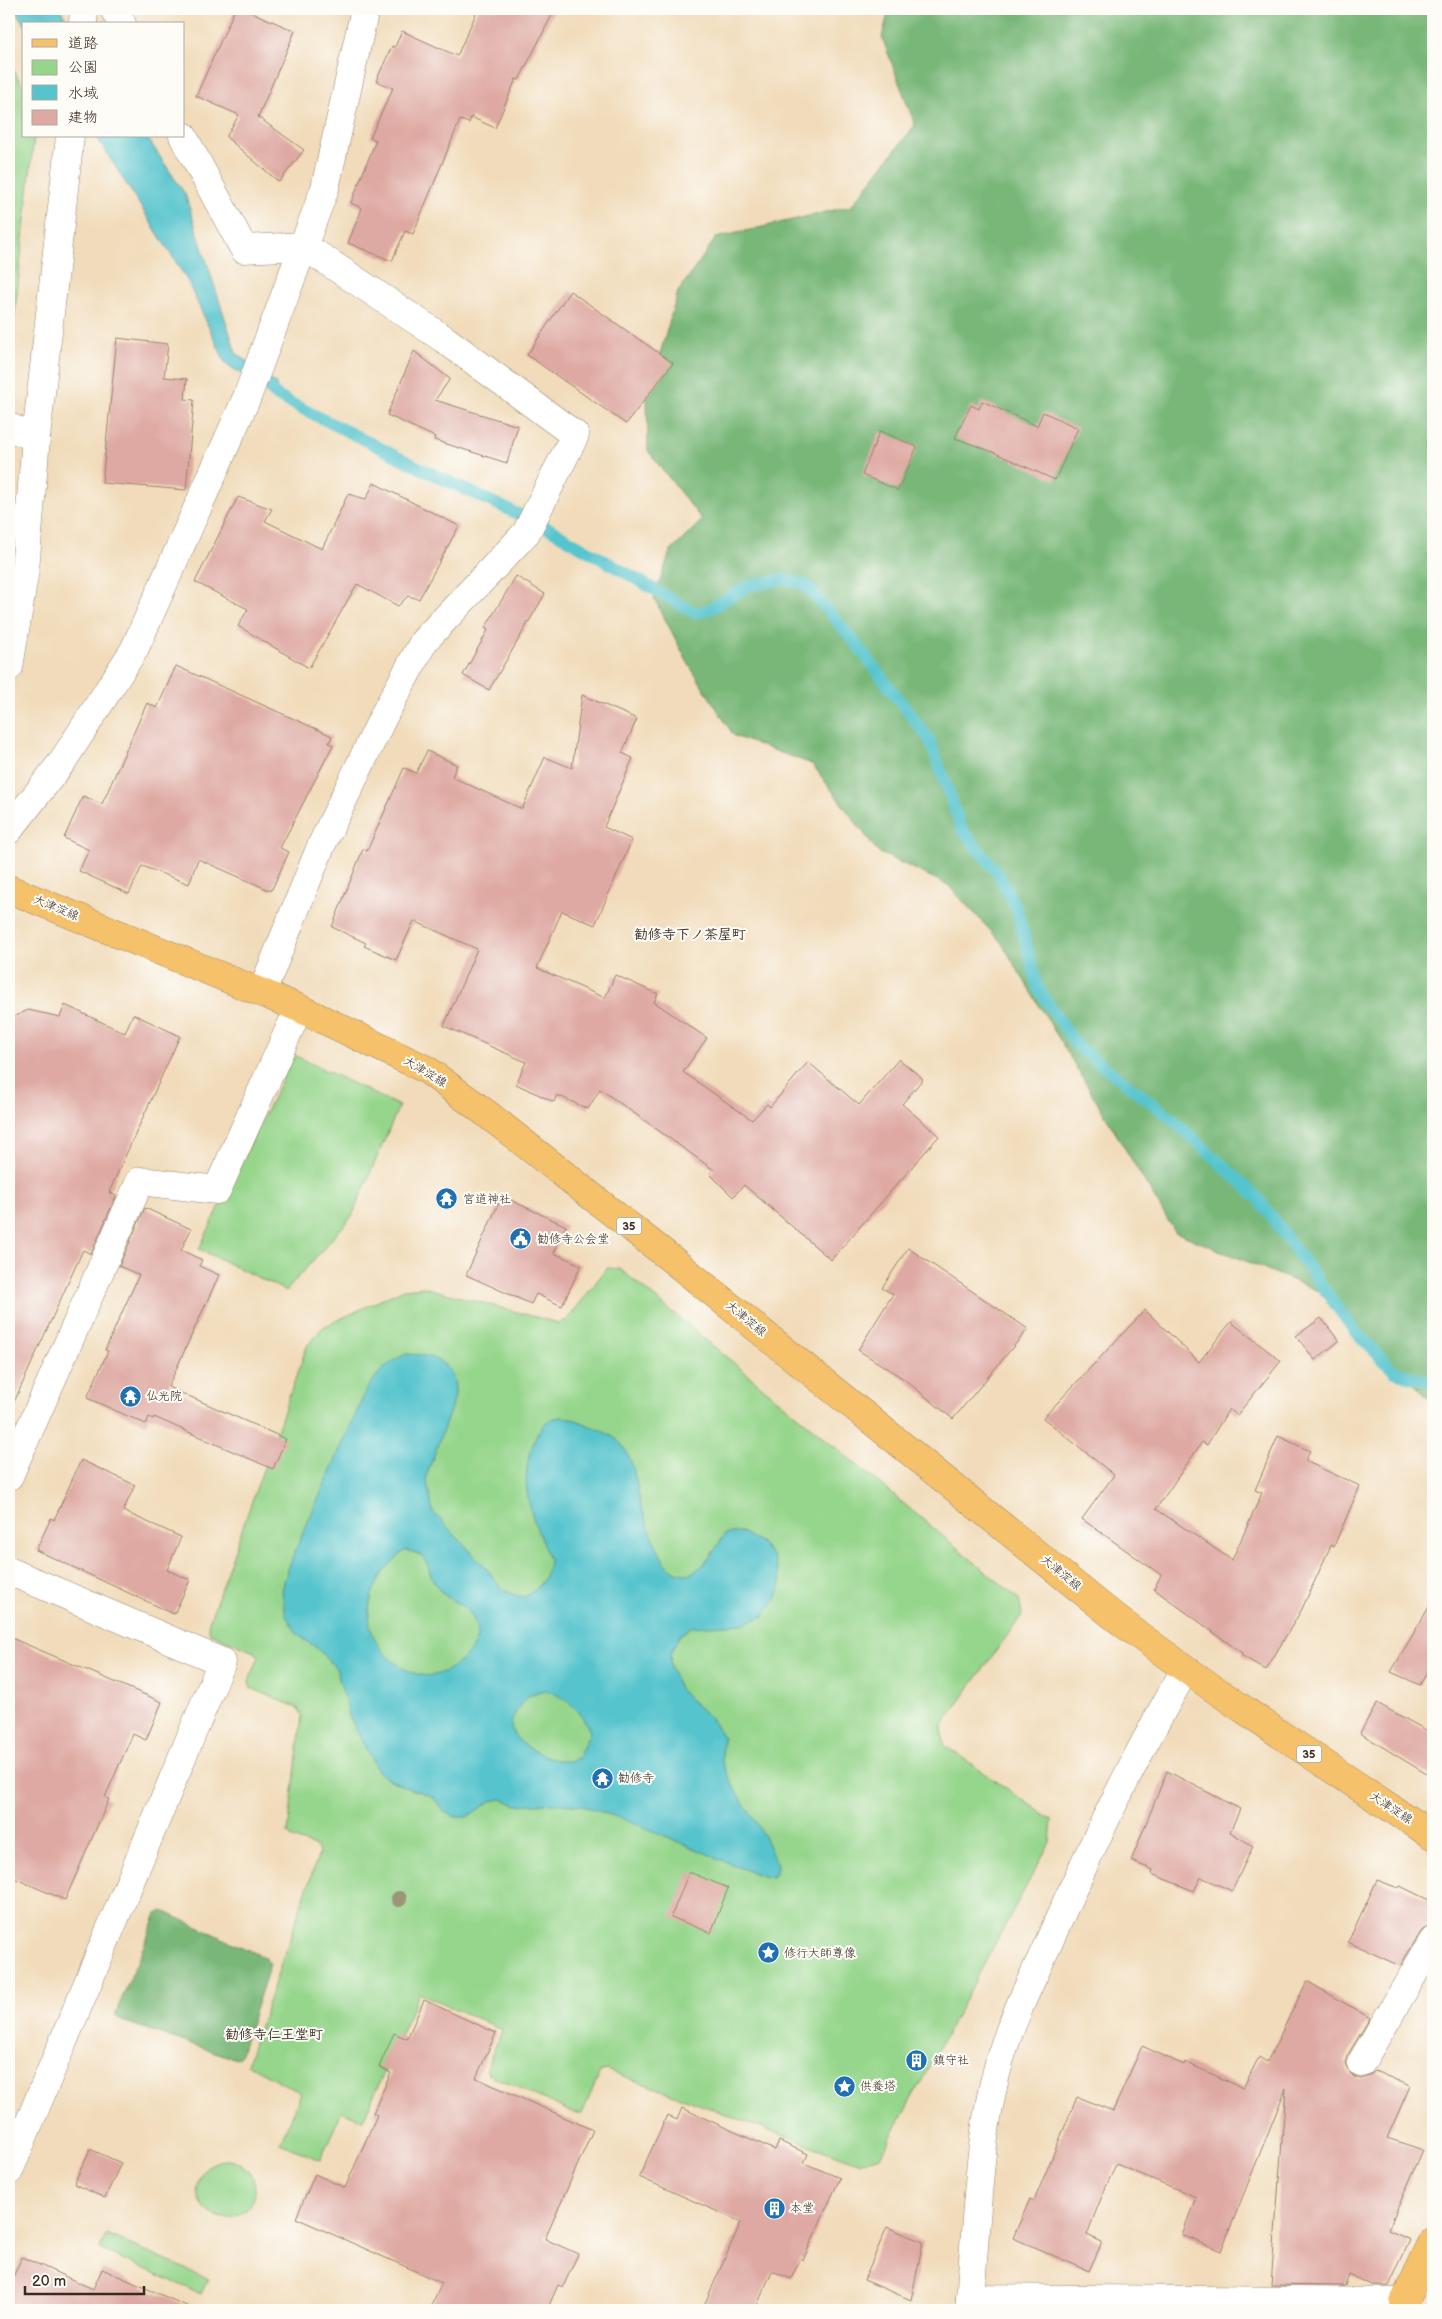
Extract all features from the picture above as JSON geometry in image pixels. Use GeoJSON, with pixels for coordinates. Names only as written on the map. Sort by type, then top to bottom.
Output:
{"type":"FeatureCollection","features":[{"type":"Feature","properties":{"kind":"main road","name":"大津淀線"},"geometry":{"type":"LineString","coordinates":[[9,889],[299,1008],[427,1070],[487,1114],[674,1262],[1117,1619],[1185,1670],[1433,1836]]}},
{"type":"Feature","properties":{"kind":"main road"},"geometry":{"type":"LineString","coordinates":[[1404,2302],[1433,2241]]}},
{"type":"Feature","properties":{"kind":"street"},"geometry":{"type":"LineString","coordinates":[[82,22],[84,9]]}},
{"type":"Feature","properties":{"kind":"street"},"geometry":{"type":"LineString","coordinates":[[114,9],[121,22]]}},
{"type":"Feature","properties":{"kind":"street"},"geometry":{"type":"LineString","coordinates":[[9,830],[62,762],[134,650],[247,396],[325,188],[365,9]]}},
{"type":"Feature","properties":{"kind":"street"},"geometry":{"type":"LineString","coordinates":[[9,667],[25,570],[36,438],[70,138]]}},
{"type":"Feature","properties":{"kind":"street"},"geometry":{"type":"LineString","coordinates":[[184,138],[244,249],[304,246],[444,340],[575,435],[526,533],[424,641],[384,715],[321,846],[262,992]]}},
{"type":"Feature","properties":{"kind":"street"},"geometry":{"type":"LineString","coordinates":[[9,427],[36,438]]}},
{"type":"Feature","properties":{"kind":"street"},"geometry":{"type":"LineString","coordinates":[[9,1476],[140,1181],[217,1190],[299,1008]]}},
{"type":"Feature","properties":{"kind":"street"},"geometry":{"type":"LineString","coordinates":[[9,1571],[222,1662],[9,2171]]}},
{"type":"Feature","properties":{"kind":"street"},"geometry":{"type":"LineString","coordinates":[[1185,1670],[1146,1738],[1064,1906],[1005,2044],[994,2084],[984,2149],[969,2304],[1404,2302]]}},
{"type":"Feature","properties":{"kind":"street"},"geometry":{"type":"LineString","coordinates":[[1361,2063],[1433,1941]]}},
{"type":"Feature","properties":{"kind":"green space"},"geometry":{"type":"Polygon","coordinates":[[[889,9],[1433,9],[1433,1398],[1428,1398],[1326,1294],[1175,1232],[1001,942],[948,885],[878,852],[812,764],[734,736],[688,663],[654,598],[670,552],[702,520],[648,451],[647,398],[678,292],[716,238],[851,206],[915,125],[882,37],[889,9]]]}},
{"type":"Feature","properties":{"kind":"green space"},"geometry":{"type":"Polygon","coordinates":[[[9,62],[22,85],[22,138],[34,138],[9,368],[9,62]]]}},
{"type":"Feature","properties":{"kind":"green space"},"geometry":{"type":"Polygon","coordinates":[[[294,1055],[399,1106],[352,1216],[286,1291],[199,1249],[294,1055]]]}},
{"type":"Feature","properties":{"kind":"green space","name":"勧修寺"},"geometry":{"type":"Polygon","coordinates":[[[607,1268],[620,1269],[1019,1599],[1022,1615],[942,1726],[944,1745],[1052,1820],[1050,1842],[880,2157],[858,2163],[607,2070],[600,2072],[582,2114],[576,2114],[488,2074],[486,2068],[502,2031],[501,2029],[419,1993],[363,2120],[342,2111],[320,2160],[280,2143],[301,2093],[247,2064],[319,1853],[317,1847],[292,1838],[288,1833],[302,1715],[298,1708],[251,1688],[249,1681],[259,1657],[254,1652],[210,1633],[208,1625],[307,1346],[323,1327],[404,1289],[423,1287],[558,1323],[567,1320],[607,1268]]]}},
{"type":"Feature","properties":{"kind":"green space"},"geometry":{"type":"Polygon","coordinates":[[[163,1911],[264,1957],[270,1964],[240,2056],[236,2059],[122,2021],[115,2015],[157,1914],[163,1911]]]}},
{"type":"Feature","properties":{"kind":"green space"},"geometry":{"type":"Polygon","coordinates":[[[226,2160],[242,2165],[250,2173],[255,2189],[250,2205],[242,2213],[226,2218],[210,2213],[202,2205],[197,2189],[202,2173],[210,2165],[226,2160]]]}},
{"type":"Feature","properties":{"kind":"green space"},"geometry":{"type":"Polygon","coordinates":[[[106,2234],[208,2279],[201,2294],[100,2249],[106,2234]]]}},
{"type":"Feature","properties":{"kind":"water"},"geometry":{"type":"Polygon","coordinates":[[[14,9],[60,9],[69,22],[23,22],[14,9]]]}},
{"type":"Feature","properties":{"kind":"water"},"geometry":{"type":"Polygon","coordinates":[[[97,138],[147,138],[185,194],[236,353],[276,384],[279,397],[226,364],[186,278],[97,138]]]}},
{"type":"Feature","properties":{"kind":"water"},"geometry":{"type":"Polygon","coordinates":[[[406,1354],[427,1356],[442,1363],[448,1369],[455,1385],[455,1397],[426,1477],[433,1512],[488,1570],[500,1587],[514,1595],[524,1597],[542,1582],[547,1572],[549,1560],[528,1500],[527,1470],[530,1454],[542,1426],[552,1419],[561,1417],[573,1419],[606,1433],[621,1444],[631,1462],[642,1509],[653,1538],[666,1565],[672,1569],[679,1573],[687,1574],[694,1572],[712,1554],[725,1534],[741,1532],[760,1542],[774,1558],[781,1582],[777,1598],[764,1616],[742,1624],[691,1627],[679,1636],[670,1654],[671,1668],[679,1689],[712,1720],[723,1737],[722,1763],[735,1790],[760,1828],[777,1864],[776,1872],[772,1877],[762,1876],[632,1822],[583,1806],[553,1803],[517,1805],[501,1799],[491,1801],[467,1817],[456,1817],[444,1812],[432,1796],[405,1787],[386,1778],[377,1770],[350,1718],[336,1668],[318,1649],[298,1635],[286,1616],[282,1591],[295,1551],[366,1391],[383,1369],[406,1354]],[[406,1550],[392,1562],[381,1576],[374,1590],[370,1606],[370,1622],[374,1637],[383,1651],[397,1664],[414,1673],[430,1676],[446,1671],[464,1658],[474,1645],[477,1635],[472,1616],[439,1589],[424,1558],[406,1550]],[[545,1690],[529,1696],[523,1701],[511,1727],[519,1741],[550,1758],[570,1761],[578,1758],[590,1732],[582,1717],[573,1706],[545,1690]]]}},
{"type":"Feature","properties":{"kind":"building"},"geometry":{"type":"Polygon","coordinates":[[[235,9],[244,9],[295,31],[258,117],[304,150],[279,182],[226,137],[239,115],[196,96],[235,9]]]}},
{"type":"Feature","properties":{"kind":"building"},"geometry":{"type":"Polygon","coordinates":[[[478,9],[555,9],[519,80],[516,79],[495,128],[471,117],[469,123],[460,120],[413,234],[405,231],[392,261],[348,243],[362,208],[351,203],[376,140],[370,138],[393,88],[376,81],[392,46],[395,47],[402,31],[457,56],[478,9]]]}},
{"type":"Feature","properties":{"kind":"building"},"geometry":{"type":"Polygon","coordinates":[[[570,291],[673,363],[626,424],[527,355],[570,291]]]}},
{"type":"Feature","properties":{"kind":"building"},"geometry":{"type":"Polygon","coordinates":[[[117,338],[168,344],[164,377],[187,379],[185,399],[194,400],[186,490],[102,483],[117,338]]]}},
{"type":"Feature","properties":{"kind":"building"},"geometry":{"type":"Polygon","coordinates":[[[414,351],[450,379],[435,400],[518,426],[507,463],[434,440],[435,437],[387,415],[414,351]]]}},
{"type":"Feature","properties":{"kind":"building"},"geometry":{"type":"Polygon","coordinates":[[[982,401],[1037,426],[1043,412],[1078,428],[1055,480],[993,452],[955,438],[971,405],[979,409],[982,401]]]}},
{"type":"Feature","properties":{"kind":"building"},"geometry":{"type":"Polygon","coordinates":[[[880,431],[917,447],[898,490],[862,475],[880,431]]]}},
{"type":"Feature","properties":{"kind":"building"},"geometry":{"type":"Polygon","coordinates":[[[374,483],[459,526],[419,599],[408,596],[398,606],[357,584],[309,668],[238,626],[248,609],[195,582],[238,497],[272,509],[265,521],[322,549],[348,494],[366,499],[374,483]]]}},
{"type":"Feature","properties":{"kind":"building"},"geometry":{"type":"Polygon","coordinates":[[[516,576],[545,594],[489,690],[463,675],[488,630],[485,628],[516,576]]]}},
{"type":"Feature","properties":{"kind":"building"},"geometry":{"type":"Polygon","coordinates":[[[176,666],[332,736],[329,743],[333,745],[280,848],[289,852],[271,891],[198,859],[189,884],[142,866],[129,894],[79,871],[89,850],[64,838],[83,796],[102,804],[147,703],[157,708],[176,666]]]}},
{"type":"Feature","properties":{"kind":"building"},"geometry":{"type":"Polygon","coordinates":[[[582,695],[637,719],[622,753],[633,758],[604,827],[632,840],[595,925],[562,911],[537,968],[605,998],[615,975],[658,994],[654,1002],[707,1038],[683,1072],[752,1120],[767,1104],[770,1107],[808,1062],[859,1105],[899,1059],[923,1079],[902,1104],[939,1136],[831,1260],[744,1185],[733,1197],[710,1174],[714,1170],[600,1089],[588,1109],[557,1095],[554,1102],[516,1084],[526,1062],[444,1026],[477,949],[414,921],[396,960],[364,946],[366,943],[332,927],[363,849],[367,851],[404,768],[416,773],[427,751],[457,765],[452,777],[522,809],[545,757],[572,768],[582,695]]]}},
{"type":"Feature","properties":{"kind":"building"},"geometry":{"type":"Polygon","coordinates":[[[65,1005],[125,1033],[133,1014],[180,1036],[109,1192],[116,1196],[91,1254],[83,1250],[9,1413],[9,1019],[28,1010],[60,1017],[65,1005]]]}},
{"type":"Feature","properties":{"kind":"building","name":"勧修寺公会堂"},"geometry":{"type":"Polygon","coordinates":[[[502,1196],[566,1226],[554,1253],[581,1265],[562,1306],[536,1294],[531,1304],[466,1275],[502,1196]]]}},
{"type":"Feature","properties":{"kind":"building"},"geometry":{"type":"Polygon","coordinates":[[[145,1208],[191,1229],[181,1250],[202,1260],[199,1266],[219,1275],[168,1387],[286,1439],[273,1469],[154,1417],[153,1419],[149,1417],[146,1424],[87,1398],[108,1351],[105,1350],[139,1275],[119,1266],[145,1208]]]}},
{"type":"Feature","properties":{"kind":"building"},"geometry":{"type":"Polygon","coordinates":[[[908,1248],[1028,1329],[953,1419],[904,1379],[858,1350],[893,1294],[882,1288],[908,1248]]]}},
{"type":"Feature","properties":{"kind":"building"},"geometry":{"type":"Polygon","coordinates":[[[1145,1310],[1199,1362],[1231,1322],[1281,1361],[1237,1415],[1229,1409],[1207,1445],[1202,1442],[1156,1509],[1232,1560],[1262,1493],[1255,1490],[1278,1436],[1310,1451],[1305,1461],[1360,1486],[1334,1546],[1331,1545],[1302,1609],[1266,1670],[1241,1655],[1242,1653],[1154,1589],[1161,1575],[1082,1519],[1114,1475],[1043,1418],[1145,1310]]]}},
{"type":"Feature","properties":{"kind":"building"},"geometry":{"type":"Polygon","coordinates":[[[1321,1318],[1339,1341],[1315,1360],[1296,1336],[1321,1318]]]}},
{"type":"Feature","properties":{"kind":"building"},"geometry":{"type":"Polygon","coordinates":[[[81,1460],[135,1485],[123,1511],[181,1537],[167,1570],[190,1580],[174,1614],[36,1550],[51,1518],[54,1520],[81,1460]]]}},
{"type":"Feature","properties":{"kind":"building"},"geometry":{"type":"Polygon","coordinates":[[[1433,1600],[1433,1662],[1420,1685],[1391,1672],[1433,1600]]]}},
{"type":"Feature","properties":{"kind":"building"},"geometry":{"type":"Polygon","coordinates":[[[9,1637],[162,1702],[146,1740],[133,1734],[105,1797],[109,1799],[65,1900],[9,1876],[9,1637]]]}},
{"type":"Feature","properties":{"kind":"building"},"geometry":{"type":"Polygon","coordinates":[[[1377,1703],[1433,1734],[1433,1778],[1360,1733],[1377,1703]]]}},
{"type":"Feature","properties":{"kind":"building"},"geometry":{"type":"Polygon","coordinates":[[[1167,1771],[1240,1809],[1230,1832],[1253,1846],[1232,1891],[1201,1877],[1194,1891],[1152,1874],[1153,1870],[1131,1861],[1167,1771]]]}},
{"type":"Feature","properties":{"kind":"building"},"geometry":{"type":"Polygon","coordinates":[[[689,1872],[728,1888],[711,1933],[671,1917],[689,1872]]]}},
{"type":"Feature","properties":{"kind":"building"},"geometry":{"type":"Polygon","coordinates":[[[1377,1880],[1398,1888],[1400,1886],[1433,1902],[1433,1925],[1426,1927],[1420,1933],[1400,1966],[1348,1942],[1377,1880]]]}},
{"type":"Feature","properties":{"kind":"building"},"geometry":{"type":"Polygon","coordinates":[[[1307,1981],[1370,2018],[1347,2056],[1345,2063],[1348,2071],[1354,2077],[1361,2079],[1375,2071],[1410,2086],[1387,2138],[1423,2150],[1388,2230],[1410,2240],[1389,2286],[1374,2286],[1349,2275],[1345,2286],[1271,2285],[1286,2088],[1221,2251],[1182,2235],[1196,2197],[1116,2164],[1087,2235],[1102,2242],[1089,2271],[1013,2238],[1030,2199],[1034,2201],[1077,2097],[1113,2111],[1142,2046],[1184,2065],[1185,2062],[1243,2088],[1259,2057],[1267,2062],[1307,1981]]]}},
{"type":"Feature","properties":{"kind":"building"},"geometry":{"type":"Polygon","coordinates":[[[424,2000],[496,2033],[476,2078],[593,2130],[545,2239],[578,2254],[563,2287],[558,2285],[547,2310],[429,2310],[442,2283],[296,2218],[315,2174],[345,2188],[377,2115],[373,2113],[391,2073],[379,2067],[394,2033],[407,2039],[424,2000]]]}},
{"type":"Feature","properties":{"kind":"building"},"geometry":{"type":"Polygon","coordinates":[[[682,2108],[775,2150],[779,2141],[808,2154],[804,2163],[840,2178],[803,2260],[801,2258],[791,2279],[772,2271],[755,2310],[702,2310],[741,2222],[639,2177],[667,2115],[677,2120],[682,2108]]]}},
{"type":"Feature","properties":{"kind":"building"},"geometry":{"type":"Polygon","coordinates":[[[90,2149],[121,2163],[105,2198],[74,2184],[90,2149]]]}},
{"type":"Feature","properties":{"kind":"building"},"geometry":{"type":"Polygon","coordinates":[[[887,2227],[923,2242],[911,2300],[864,2280],[887,2227]]]}},
{"type":"Feature","properties":{"kind":"building"},"geometry":{"type":"Polygon","coordinates":[[[22,2257],[93,2289],[102,2269],[196,2310],[9,2310],[9,2286],[22,2257]]]}},
{"type":"Feature","properties":{"kind":"waterway"},"geometry":{"type":"LineString","coordinates":[[267,387],[279,397],[422,469],[550,529],[695,613],[710,609],[748,586],[784,579],[806,585],[854,641],[929,739],[961,828],[999,875],[1017,910],[1038,988],[1077,1046],[1170,1117],[1258,1198],[1353,1329],[1395,1372],[1433,1383]]}},
{"type":"Feature","properties":{"kind":"place","name":"宮道神社"},"geometry":{"type":"Point","coordinates":[447,1199]}},
{"type":"Feature","properties":{"kind":"place","name":"勧修寺公会堂"},"geometry":{"type":"Point","coordinates":[521,1239]}},
{"type":"Feature","properties":{"kind":"place","name":"仏光院"},"geometry":{"type":"Point","coordinates":[130,1396]}},
{"type":"Feature","properties":{"kind":"place","name":"勧修寺"},"geometry":{"type":"Point","coordinates":[602,1778]}},
{"type":"Feature","properties":{"kind":"place","name":"修行大師尊像"},"geometry":{"type":"Point","coordinates":[768,1953]}},
{"type":"Feature","properties":{"kind":"place","name":"鎮守社"},"geometry":{"type":"Point","coordinates":[917,2060]}},
{"type":"Feature","properties":{"kind":"place","name":"供養塔"},"geometry":{"type":"Point","coordinates":[844,2086]}},
{"type":"Feature","properties":{"kind":"place","name":"本堂"},"geometry":{"type":"Point","coordinates":[774,2208]}},
{"type":"Feature","properties":{"kind":"district","name":"勧修寺下ノ茶屋町"},"geometry":{"type":"Point","coordinates":[690,934]}},
{"type":"Feature","properties":{"kind":"district","name":"勧修寺仁王堂町"},"geometry":{"type":"Point","coordinates":[274,2034]}}]}
